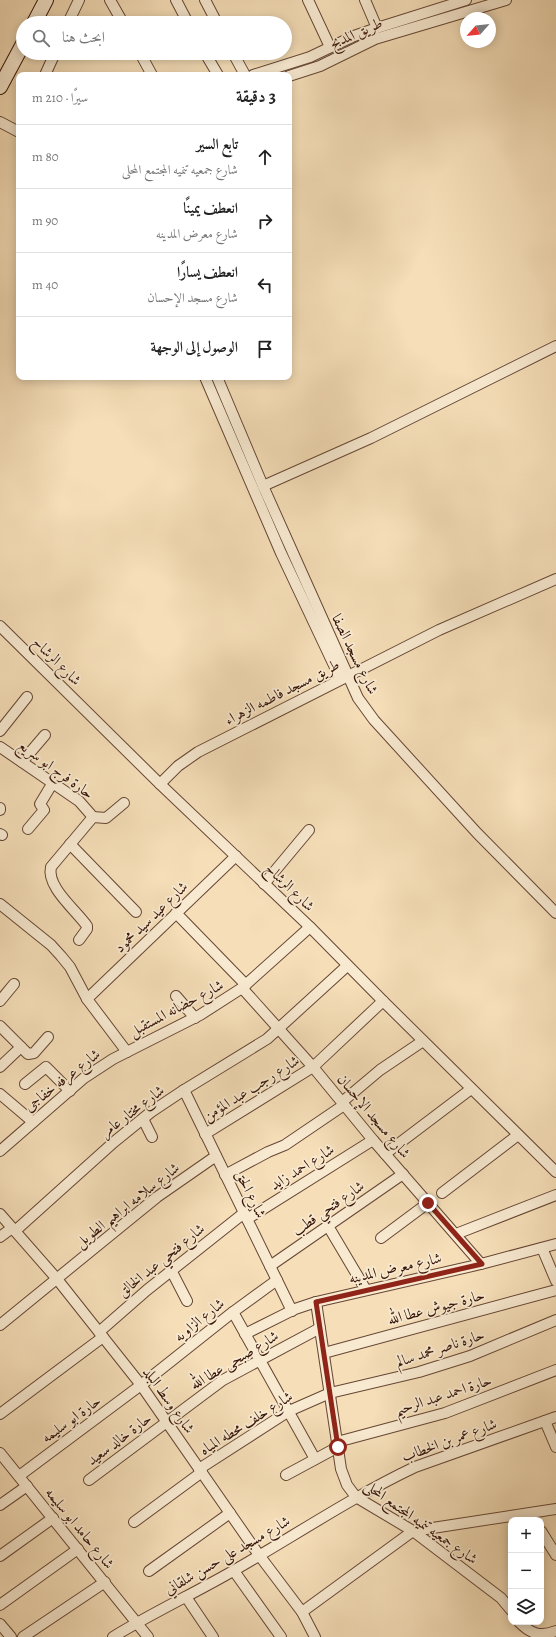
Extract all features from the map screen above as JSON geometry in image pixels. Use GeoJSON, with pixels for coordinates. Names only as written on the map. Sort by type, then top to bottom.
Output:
{"type":"FeatureCollection","features":[{"type":"Feature","properties":{"kind":"street"},"geometry":{"type":"LineString","coordinates":[[38,16],[46,0]]}},
{"type":"Feature","properties":{"kind":"street"},"geometry":{"type":"LineString","coordinates":[[71,16],[79,0]]}},
{"type":"Feature","properties":{"kind":"street"},"geometry":{"type":"LineString","coordinates":[[110,0],[119,16]]}},
{"type":"Feature","properties":{"kind":"street"},"geometry":{"type":"LineString","coordinates":[[176,0],[184,16]]}},
{"type":"Feature","properties":{"kind":"street"},"geometry":{"type":"LineString","coordinates":[[205,0],[213,16]]}},
{"type":"Feature","properties":{"kind":"street"},"geometry":{"type":"LineString","coordinates":[[308,0],[330,48]]}},
{"type":"Feature","properties":{"kind":"street"},"geometry":{"type":"LineString","coordinates":[[365,0],[377,28]]}},
{"type":"Feature","properties":{"kind":"street","name":"طريق المدبح"},"geometry":{"type":"LineString","coordinates":[[262,72],[310,57],[377,28],[466,0]]}},
{"type":"Feature","properties":{"kind":"street","name":"طريق المدبح"},"geometry":{"type":"LineString","coordinates":[[292,75],[320,66],[381,36],[506,0]]}},
{"type":"Feature","properties":{"kind":"street"},"geometry":{"type":"LineString","coordinates":[[0,87],[16,57]]}},
{"type":"Feature","properties":{"kind":"street"},"geometry":{"type":"LineString","coordinates":[[46,72],[52,60]]}},
{"type":"Feature","properties":{"kind":"street"},"geometry":{"type":"LineString","coordinates":[[144,60],[150,72]]}},
{"type":"Feature","properties":{"kind":"street"},"geometry":{"type":"LineString","coordinates":[[209,60],[216,72]]}},
{"type":"Feature","properties":{"kind":"street"},"geometry":{"type":"LineString","coordinates":[[237,60],[243,72]]}},
{"type":"Feature","properties":{"kind":"street"},"geometry":{"type":"LineString","coordinates":[[0,122],[16,130]]}},
{"type":"Feature","properties":{"kind":"street"},"geometry":{"type":"LineString","coordinates":[[263,486],[371,438],[556,346]]}},
{"type":"Feature","properties":{"kind":"street","name":"شارع مسجد الصفا"},"geometry":{"type":"LineString","coordinates":[[206,380],[281,553],[343,677],[374,720],[477,833],[556,914]]}},
{"type":"Feature","properties":{"kind":"street","name":"شارع مسجد الصفا"},"geometry":{"type":"LineString","coordinates":[[218,380],[343,677]]}},
{"type":"Feature","properties":{"kind":"street","name":"طريق مسجد فاطمه الزهراء"},"geometry":{"type":"LineString","coordinates":[[160,784],[178,766],[198,752],[343,677],[439,630],[556,579]]}},
{"type":"Feature","properties":{"kind":"street","name":"شارع الرشاح"},"geometry":{"type":"LineString","coordinates":[[0,626],[160,784],[310,927],[347,966],[556,1172]]}},
{"type":"Feature","properties":{"kind":"street"},"geometry":{"type":"LineString","coordinates":[[0,731],[27,697]]}},
{"type":"Feature","properties":{"kind":"street"},"geometry":{"type":"LineString","coordinates":[[22,762],[45,735]]}},
{"type":"Feature","properties":{"kind":"street","name":"حارة فرج ابو سريع"},"geometry":{"type":"LineString","coordinates":[[0,747],[79,802],[93,817]]}},
{"type":"Feature","properties":{"kind":"street"},"geometry":{"type":"LineString","coordinates":[[28,830],[44,810],[40,804],[52,784]]}},
{"type":"Feature","properties":{"kind":"street"},"geometry":{"type":"LineString","coordinates":[[79,940],[87,929],[87,926],[56,888],[51,877],[51,867],[93,817],[106,818],[124,803]]}},
{"type":"Feature","properties":{"kind":"street"},"geometry":{"type":"LineString","coordinates":[[264,884],[309,830]]}},
{"type":"Feature","properties":{"kind":"street"},"geometry":{"type":"LineString","coordinates":[[70,844],[136,912]]}},
{"type":"Feature","properties":{"kind":"street","name":"شارع عيد سيد محمود"},"geometry":{"type":"LineString","coordinates":[[87,999],[236,856]]}},
{"type":"Feature","properties":{"kind":"street"},"geometry":{"type":"LineString","coordinates":[[0,904],[51,945],[61,956],[70,967],[87,999],[127,1052]]}},
{"type":"Feature","properties":{"kind":"street","name":"شارع مسجد الإحسان"},"geometry":{"type":"LineString","coordinates":[[176,912],[244,987],[385,1154],[482,1264]]}},
{"type":"Feature","properties":{"kind":"street","name":"شارع حضانه المستقبل"},"geometry":{"type":"LineString","coordinates":[[127,1052],[195,1018],[244,987],[310,927]]}},
{"type":"Feature","properties":{"kind":"street","name":"شارع مختار عامر"},"geometry":{"type":"LineString","coordinates":[[0,1237],[13,1229],[142,1119],[184,1090],[264,1042],[279,1030],[347,966]]}},
{"type":"Feature","properties":{"kind":"street"},"geometry":{"type":"LineString","coordinates":[[0,1001],[14,984]]}},
{"type":"Feature","properties":{"kind":"street"},"geometry":{"type":"LineString","coordinates":[[176,996],[195,1018]]}},
{"type":"Feature","properties":{"kind":"street","name":"شارع رجب عبد المؤمن"},"geometry":{"type":"LineString","coordinates":[[205,1134],[313,1067],[383,1001]]}},
{"type":"Feature","properties":{"kind":"street"},"geometry":{"type":"LineString","coordinates":[[0,1026],[28,1054],[32,1054],[48,1037]]}},
{"type":"Feature","properties":{"kind":"street"},"geometry":{"type":"LineString","coordinates":[[225,1175],[284,1145],[343,1104],[380,1070],[423,1041]]}},
{"type":"Feature","properties":{"kind":"street"},"geometry":{"type":"LineString","coordinates":[[0,1067],[21,1047]]}},
{"type":"Feature","properties":{"kind":"street","name":"شارع عرفه خفاجى"},"geometry":{"type":"LineString","coordinates":[[0,1150],[84,1078],[127,1052]]}},
{"type":"Feature","properties":{"kind":"street"},"geometry":{"type":"LineString","coordinates":[[25,1084],[45,1067],[70,1091]]}},
{"type":"Feature","properties":{"kind":"street"},"geometry":{"type":"LineString","coordinates":[[385,1154],[471,1089]]}},
{"type":"Feature","properties":{"kind":"street","name":"شارع الحق"},"geometry":{"type":"LineString","coordinates":[[184,1090],[292,1311]]}},
{"type":"Feature","properties":{"kind":"street"},"geometry":{"type":"LineString","coordinates":[[0,1094],[33,1122]]}},
{"type":"Feature","properties":{"kind":"street"},"geometry":{"type":"LineString","coordinates":[[142,1119],[152,1137]]}},
{"type":"Feature","properties":{"kind":"street"},"geometry":{"type":"LineString","coordinates":[[442,1193],[518,1135]]}},
{"type":"Feature","properties":{"kind":"street","name":"شارع احمد زايد"},"geometry":{"type":"LineString","coordinates":[[246,1216],[373,1140]]}},
{"type":"Feature","properties":{"kind":"street","name":"شارع سلامه ابراهيم الطويل"},"geometry":{"type":"LineString","coordinates":[[0,1325],[157,1197],[216,1156]]}},
{"type":"Feature","properties":{"kind":"street","name":"شارع فتحي قطب"},"geometry":{"type":"LineString","coordinates":[[270,1266],[403,1174]]}},
{"type":"Feature","properties":{"kind":"street"},"geometry":{"type":"LineString","coordinates":[[456,1234],[556,1194]]}},
{"type":"Feature","properties":{"kind":"street"},"geometry":{"type":"LineString","coordinates":[[381,1238],[428,1203]]}},
{"type":"Feature","properties":{"kind":"street","name":"شارع وسط البلد"},"geometry":{"type":"LineString","coordinates":[[0,1214],[57,1279],[141,1385],[259,1555],[302,1612],[315,1637]]}},
{"type":"Feature","properties":{"kind":"street","name":"شارع فتحي عبد الخالق"},"geometry":{"type":"LineString","coordinates":[[0,1414],[101,1335],[171,1270],[246,1216]]}},
{"type":"Feature","properties":{"kind":"street"},"geometry":{"type":"LineString","coordinates":[[328,1226],[366,1290]]}},
{"type":"Feature","properties":{"kind":"street","name":"شارع معرض المدينه"},"geometry":{"type":"LineString","coordinates":[[245,1334],[292,1311],[316,1302],[482,1264],[556,1244]]}},
{"type":"Feature","properties":{"kind":"street"},"geometry":{"type":"LineString","coordinates":[[542,1248],[556,1281]]}},
{"type":"Feature","properties":{"kind":"street"},"geometry":{"type":"LineString","coordinates":[[171,1270],[187,1301]]}},
{"type":"Feature","properties":{"kind":"street","name":"شارع الزاويه"},"geometry":{"type":"LineString","coordinates":[[141,1385],[233,1312],[277,1280]]}},
{"type":"Feature","properties":{"kind":"street","name":"حارة جيوش عطا الله"},"geometry":{"type":"LineString","coordinates":[[324,1353],[556,1290]]}},
{"type":"Feature","properties":{"kind":"street","name":"شارع جمعيه تنميه المجتمع المحلى"},"geometry":{"type":"LineString","coordinates":[[316,1302],[341,1468],[347,1485],[356,1497],[413,1531],[502,1598],[508,1606]]}},
{"type":"Feature","properties":{"kind":"street"},"geometry":{"type":"LineString","coordinates":[[233,1312],[315,1459]]}},
{"type":"Feature","properties":{"kind":"street","name":"حارة ناصر محمد سالم"},"geometry":{"type":"LineString","coordinates":[[330,1393],[419,1372],[470,1356],[556,1320]]}},
{"type":"Feature","properties":{"kind":"street","name":"شارع صبحى عطا الله"},"geometry":{"type":"LineString","coordinates":[[167,1422],[223,1380],[320,1328]]}},
{"type":"Feature","properties":{"kind":"street","name":"حارة احمد عبد الرحيم"},"geometry":{"type":"LineString","coordinates":[[286,1475],[315,1459],[337,1444],[445,1413],[556,1370]]}},
{"type":"Feature","properties":{"kind":"street","name":"حارة ابو سليمه"},"geometry":{"type":"LineString","coordinates":[[19,1476],[141,1385]]}},
{"type":"Feature","properties":{"kind":"street","name":"شارع خلف محطه المياه"},"geometry":{"type":"LineString","coordinates":[[134,1522],[201,1471],[288,1411],[330,1393]]}},
{"type":"Feature","properties":{"kind":"street","name":"شارع عمر بن الخطاب"},"geometry":{"type":"LineString","coordinates":[[356,1497],[415,1467],[556,1417]]}},
{"type":"Feature","properties":{"kind":"street"},"geometry":{"type":"LineString","coordinates":[[545,1421],[556,1447]]}},
{"type":"Feature","properties":{"kind":"street","name":"حارة خالد سعيد"},"geometry":{"type":"LineString","coordinates":[[89,1480],[167,1422]]}},
{"type":"Feature","properties":{"kind":"street","name":"شارع حامد ابو سليمه"},"geometry":{"type":"LineString","coordinates":[[0,1453],[148,1637]]}},
{"type":"Feature","properties":{"kind":"street"},"geometry":{"type":"LineString","coordinates":[[0,1505],[27,1486]]}},
{"type":"Feature","properties":{"kind":"street","name":"شارع مسجد على حسن شلقاني"},"geometry":{"type":"LineString","coordinates":[[113,1637],[137,1622],[234,1571],[356,1497]]}},
{"type":"Feature","properties":{"kind":"street"},"geometry":{"type":"LineString","coordinates":[[532,1517],[556,1509]]}},
{"type":"Feature","properties":{"kind":"street"},"geometry":{"type":"LineString","coordinates":[[149,1571],[230,1514]]}},
{"type":"Feature","properties":{"kind":"street"},"geometry":{"type":"LineString","coordinates":[[0,1556],[53,1518]]}},
{"type":"Feature","properties":{"kind":"street"},"geometry":{"type":"LineString","coordinates":[[302,1612],[413,1531],[508,1520]]}},
{"type":"Feature","properties":{"kind":"street"},"geometry":{"type":"LineString","coordinates":[[544,1536],[556,1555]]}},
{"type":"Feature","properties":{"kind":"street"},"geometry":{"type":"LineString","coordinates":[[0,1605],[78,1549]]}},
{"type":"Feature","properties":{"kind":"street"},"geometry":{"type":"LineString","coordinates":[[234,1571],[281,1637]]}},
{"type":"Feature","properties":{"kind":"street"},"geometry":{"type":"LineString","coordinates":[[23,1637],[105,1582]]}},
{"type":"Feature","properties":{"kind":"street"},"geometry":{"type":"LineString","coordinates":[[186,1597],[213,1637]]}},
{"type":"Feature","properties":{"kind":"street"},"geometry":{"type":"LineString","coordinates":[[0,1624],[11,1637]]}},
{"type":"Feature","properties":{"kind":"street"},"geometry":{"type":"LineString","coordinates":[[523,1625],[531,1632],[538,1635],[544,1635],[556,1631]]}},
{"type":"Feature","properties":{"kind":"route"},"geometry":{"type":"LineString","coordinates":[[338,1447],[316,1302],[482,1264],[428,1203]]}}]}
